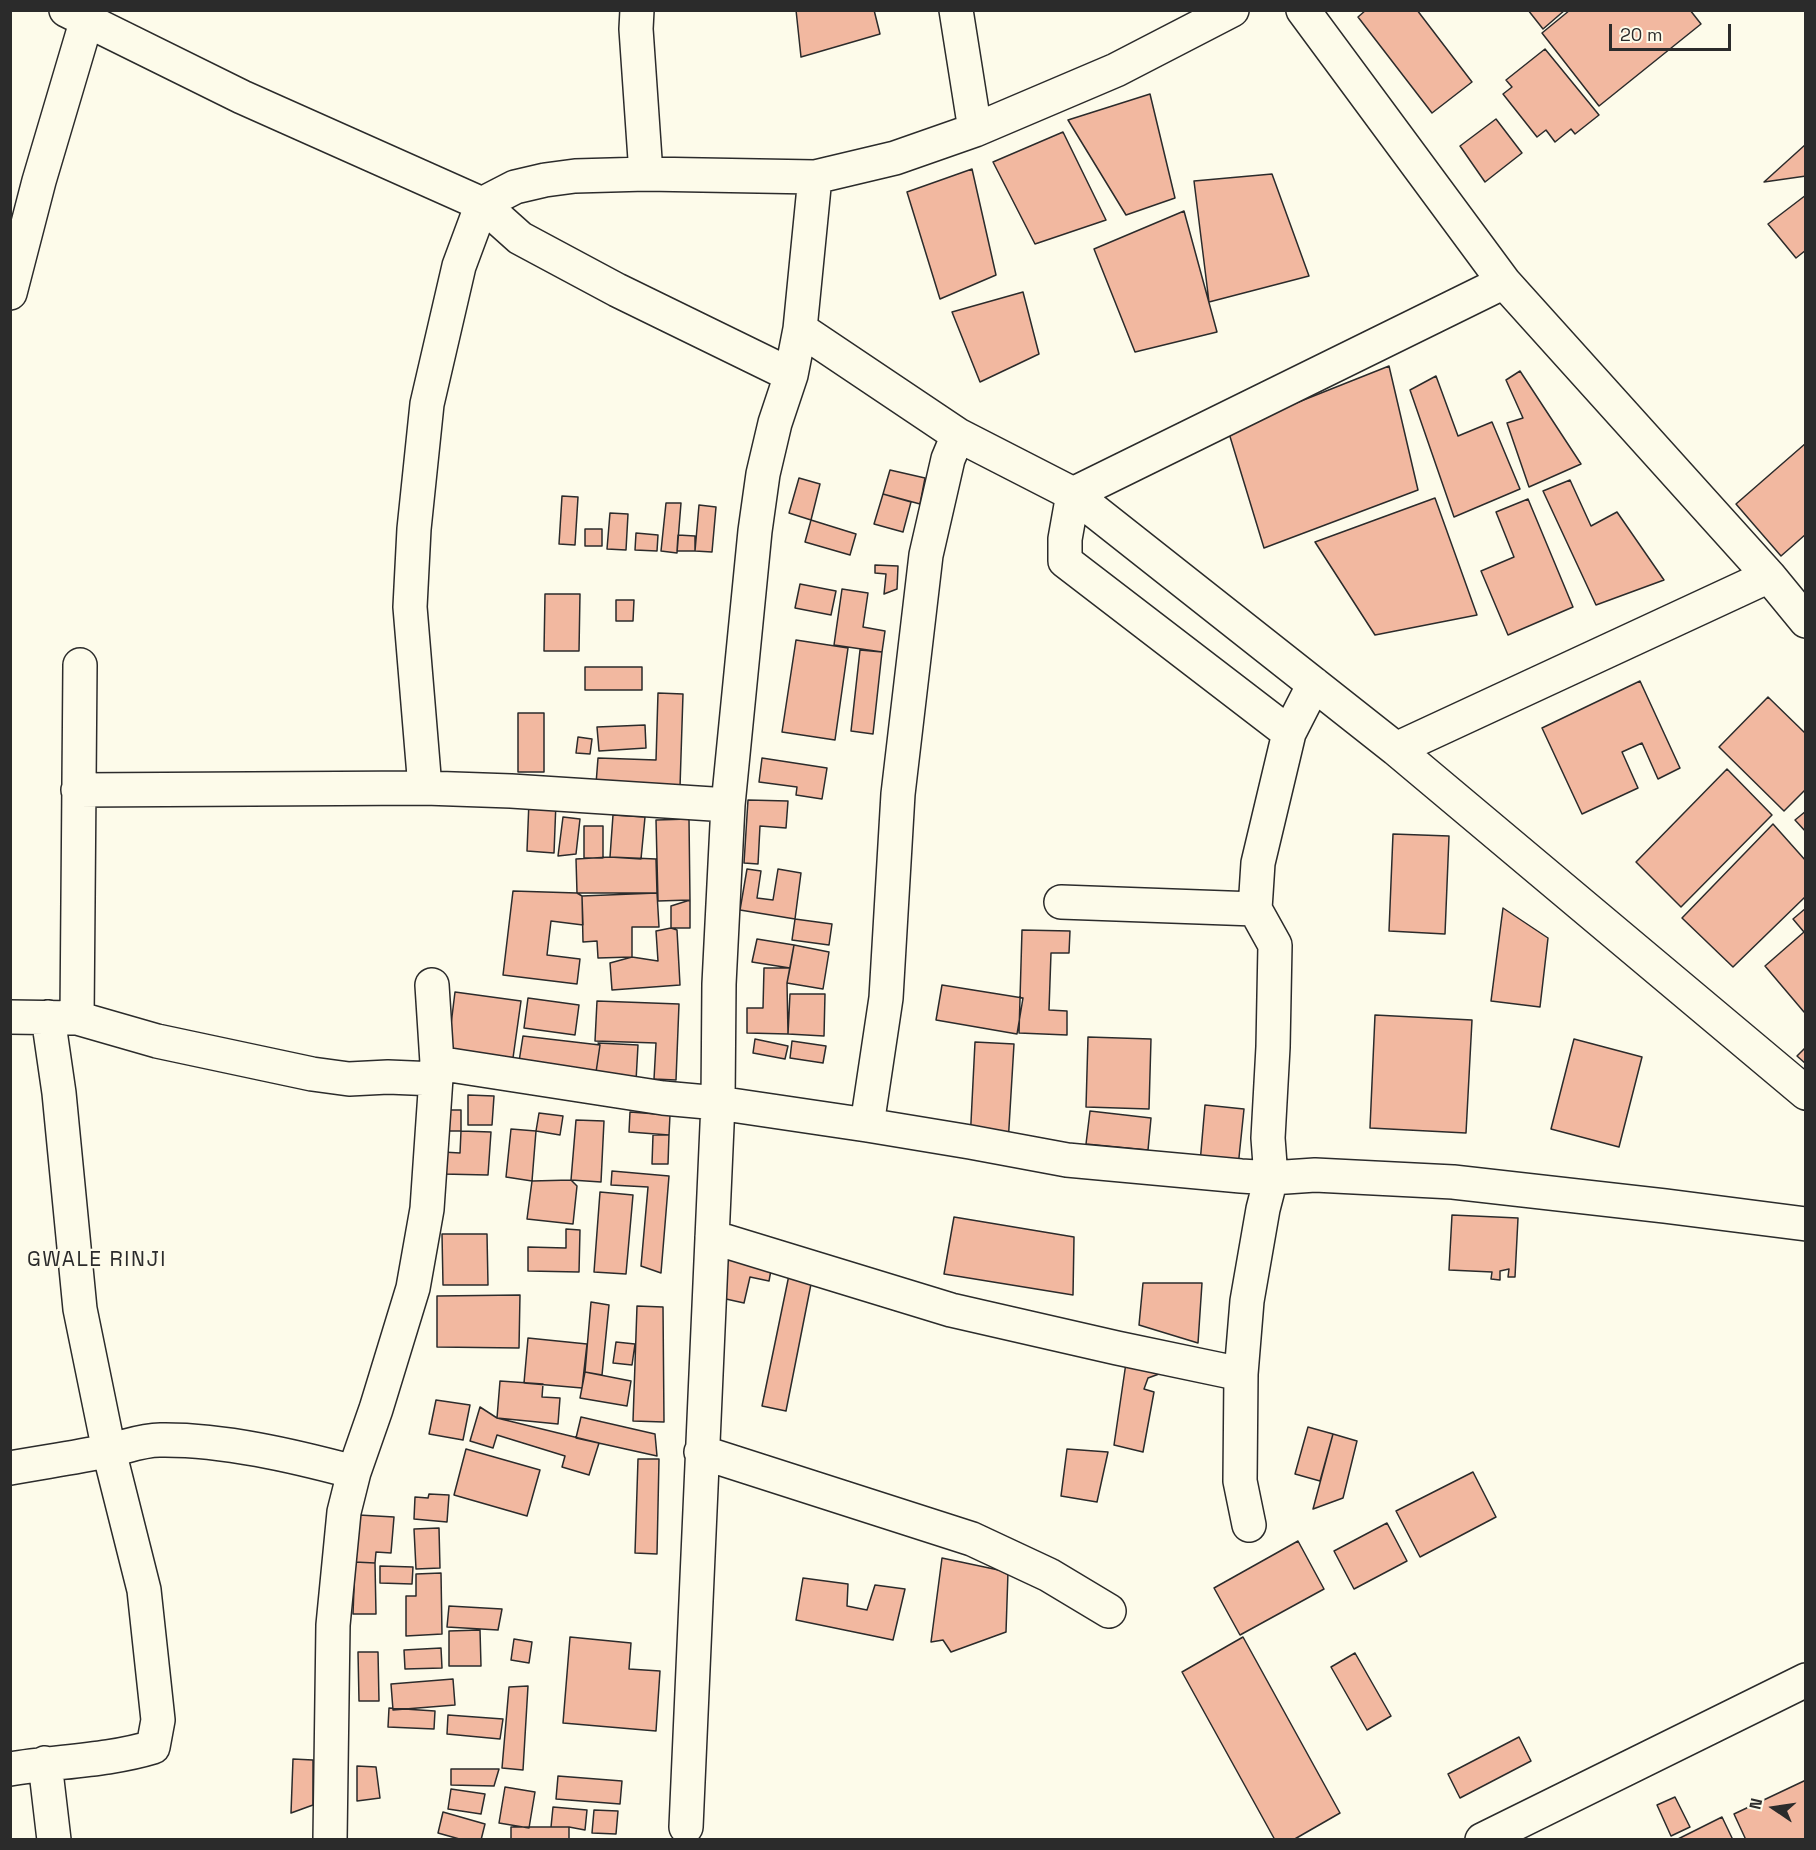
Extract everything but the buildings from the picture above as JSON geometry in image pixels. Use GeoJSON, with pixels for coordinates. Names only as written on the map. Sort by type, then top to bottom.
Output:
{"type":"FeatureCollection","features":[{"type":"Feature","properties":{"kind":"street"},"geometry":{"type":"LineString","coordinates":[[637,10],[636,29],[646,174]]}},
{"type":"Feature","properties":{"kind":"street"},"geometry":{"type":"LineString","coordinates":[[956,10],[975,130]]}},
{"type":"Feature","properties":{"kind":"street"},"geometry":{"type":"LineString","coordinates":[[425,788],[410,607],[415,518],[426,404],[459,266],[482,204],[514,187],[575,176],[646,174],[815,177],[895,158],[975,130],[1116,70],[1232,10]]}},
{"type":"Feature","properties":{"kind":"street"},"geometry":{"type":"LineString","coordinates":[[1303,10],[1504,282],[1769,576],[1806,621]]}},
{"type":"Feature","properties":{"kind":"street"},"geometry":{"type":"LineString","coordinates":[[10,293],[39,182],[76,15],[242,97],[482,204],[520,238],[617,290],[791,375]]}},
{"type":"Feature","properties":{"kind":"street"},"geometry":{"type":"LineString","coordinates":[[686,1827],[718,1103],[719,984],[728,805],[755,531],[763,474],[775,423],[791,375],[800,329],[815,177]]}},
{"type":"Feature","properties":{"kind":"street"},"geometry":{"type":"LineString","coordinates":[[1074,494],[1504,282]]}},
{"type":"Feature","properties":{"kind":"street"},"geometry":{"type":"LineString","coordinates":[[800,329],[958,435],[1074,494],[1396,748],[1806,1093]]}},
{"type":"Feature","properties":{"kind":"street"},"geometry":{"type":"LineString","coordinates":[[867,1125],[886,998],[898,794],[924,566],[948,459],[958,435]]}},
{"type":"Feature","properties":{"kind":"street"},"geometry":{"type":"LineString","coordinates":[[1074,494],[1065,539],[1065,561],[1289,733]]}},
{"type":"Feature","properties":{"kind":"street"},"geometry":{"type":"LineString","coordinates":[[1396,748],[1769,576]]}},
{"type":"Feature","properties":{"kind":"street"},"geometry":{"type":"LineString","coordinates":[[10,1769],[131,1754],[153,1747],[158,1720],[144,1590],[109,1451],[80,1308],[59,1093],[78,790],[80,665]]}},
{"type":"Feature","properties":{"kind":"street"},"geometry":{"type":"LineString","coordinates":[[1249,1526],[1240,1481],[1241,1374],[1247,1301],[1263,1209],[1271,1178],[1268,1138],[1275,945],[1255,909],[1258,863],[1289,733],[1314,684]]}},
{"type":"Feature","properties":{"kind":"street"},"geometry":{"type":"LineString","coordinates":[[78,790],[425,788],[511,790],[728,805]]}},
{"type":"Feature","properties":{"kind":"street"},"geometry":{"type":"LineString","coordinates":[[1060,903],[1255,909]]}},
{"type":"Feature","properties":{"kind":"street"},"geometry":{"type":"LineString","coordinates":[[330,1839],[333,1625],[344,1512],[354,1472],[413,1288],[427,1209],[437,1071],[432,985]]}},
{"type":"Feature","properties":{"kind":"street"},"geometry":{"type":"LineString","coordinates":[[10,1017],[62,1017],[157,1041],[312,1074],[349,1079],[437,1071],[718,1103],[867,1125],[1066,1160],[1271,1178],[1315,1175],[1453,1182],[1806,1224]]}},
{"type":"Feature","properties":{"kind":"street"},"geometry":{"type":"LineString","coordinates":[[712,1237],[951,1310],[1241,1374]]}},
{"type":"Feature","properties":{"kind":"street"},"geometry":{"type":"LineString","coordinates":[[10,1468],[109,1451],[136,1442],[148,1441],[194,1442],[297,1457],[354,1472]]}},
{"type":"Feature","properties":{"kind":"street"},"geometry":{"type":"LineString","coordinates":[[701,1452],[972,1539],[1049,1575],[1108,1611]]}},
{"type":"Feature","properties":{"kind":"street"},"geometry":{"type":"LineString","coordinates":[[1482,1839],[1806,1680]]}},
{"type":"Feature","properties":{"kind":"street"},"geometry":{"type":"LineString","coordinates":[[45,1763],[54,1839]]}},
{"type":"Feature","properties":{"kind":"district","name":"GWALE RINJI"},"geometry":{"type":"Point","coordinates":[97,1260]}}]}
